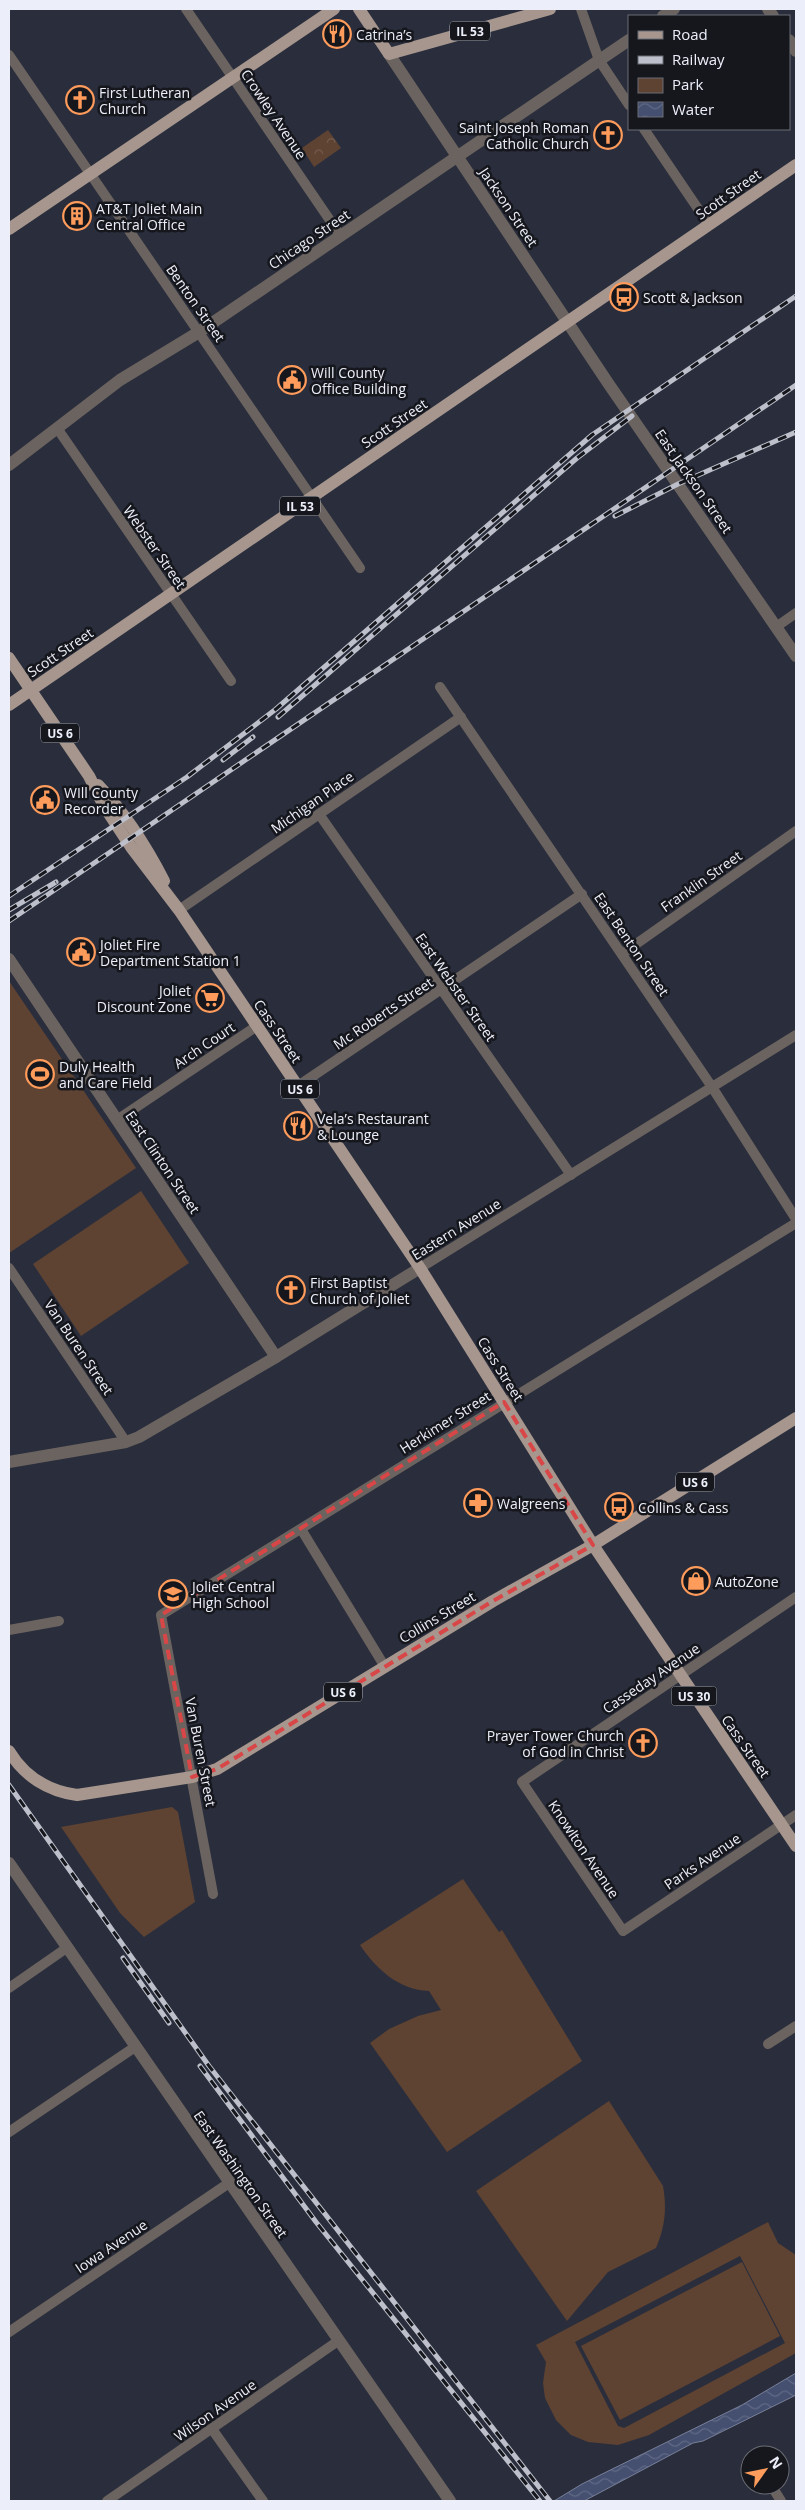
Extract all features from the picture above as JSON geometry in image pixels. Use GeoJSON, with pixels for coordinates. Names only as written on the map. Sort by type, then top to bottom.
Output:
{"type":"FeatureCollection","features":[{"type":"Feature","properties":{"kind":"main road"},"geometry":{"type":"LineString","coordinates":[[9,229],[334,9]]}},
{"type":"Feature","properties":{"kind":"main road","name":"Jackson Street"},"geometry":{"type":"LineString","coordinates":[[359,9],[390,54]]}},
{"type":"Feature","properties":{"kind":"main road","name":"IL 53"},"geometry":{"type":"LineString","coordinates":[[390,54],[550,9]]}},
{"type":"Feature","properties":{"kind":"main road","name":"Scott Street"},"geometry":{"type":"LineString","coordinates":[[9,705],[796,165]]}},
{"type":"Feature","properties":{"kind":"main road","name":"Cass Street"},"geometry":{"type":"LineString","coordinates":[[9,658],[89,776],[104,806],[126,840],[179,910],[420,1268],[593,1545],[796,1846]]}},
{"type":"Feature","properties":{"kind":"main road","name":"Collins Street"},"geometry":{"type":"LineString","coordinates":[[9,1751],[26,1772],[43,1785],[60,1792],[77,1795],[192,1777],[217,1769],[493,1601],[593,1545],[796,1418]]}},
{"type":"Feature","properties":{"kind":"street","name":"Crowley Avenue"},"geometry":{"type":"LineString","coordinates":[[186,9],[340,235]]}},
{"type":"Feature","properties":{"kind":"street"},"geometry":{"type":"LineString","coordinates":[[581,9],[598,60],[628,104]]}},
{"type":"Feature","properties":{"kind":"street","name":"Chicago Street"},"geometry":{"type":"LineString","coordinates":[[9,465],[120,380],[199,332],[628,41]]}},
{"type":"Feature","properties":{"kind":"street","name":"Jackson Street"},"geometry":{"type":"LineString","coordinates":[[390,54],[568,322]]}},
{"type":"Feature","properties":{"kind":"street","name":"Benton Street"},"geometry":{"type":"LineString","coordinates":[[9,55],[360,568]]}},
{"type":"Feature","properties":{"kind":"street"},"geometry":{"type":"LineString","coordinates":[[645,130],[709,225]]}},
{"type":"Feature","properties":{"kind":"street","name":"East Jackson Street"},"geometry":{"type":"LineString","coordinates":[[568,322],[796,656]]}},
{"type":"Feature","properties":{"kind":"street","name":"Webster Street"},"geometry":{"type":"LineString","coordinates":[[57,428],[231,681]]}},
{"type":"Feature","properties":{"kind":"street"},"geometry":{"type":"LineString","coordinates":[[776,627],[796,613]]}},
{"type":"Feature","properties":{"kind":"street","name":"East Benton Street"},"geometry":{"type":"LineString","coordinates":[[440,686],[712,1087],[796,1218]]}},
{"type":"Feature","properties":{"kind":"street","name":"Michigan Place"},"geometry":{"type":"LineString","coordinates":[[179,910],[461,717]]}},
{"type":"Feature","properties":{"kind":"street","name":"East Webster Street"},"geometry":{"type":"LineString","coordinates":[[319,814],[571,1175]]}},
{"type":"Feature","properties":{"kind":"street","name":"Franklin Street"},"geometry":{"type":"LineString","coordinates":[[622,954],[796,831]]}},
{"type":"Feature","properties":{"kind":"street","name":"Mc Roberts Street"},"geometry":{"type":"LineString","coordinates":[[298,1086],[582,894]]}},
{"type":"Feature","properties":{"kind":"street","name":"East Clinton Street"},"geometry":{"type":"LineString","coordinates":[[9,959],[276,1357]]}},
{"type":"Feature","properties":{"kind":"street","name":"Arch Court"},"geometry":{"type":"LineString","coordinates":[[117,1120],[257,1026]]}},
{"type":"Feature","properties":{"kind":"street","name":"Eastern Avenue"},"geometry":{"type":"LineString","coordinates":[[9,1462],[126,1442],[139,1437],[276,1357],[796,1035]]}},
{"type":"Feature","properties":{"kind":"street","name":"Herkimer Street"},"geometry":{"type":"LineString","coordinates":[[161,1615],[796,1223]]}},
{"type":"Feature","properties":{"kind":"street","name":"Van Buren Street"},"geometry":{"type":"LineString","coordinates":[[9,1268],[126,1442]]}},
{"type":"Feature","properties":{"kind":"street"},"geometry":{"type":"LineString","coordinates":[[301,1529],[385,1666]]}},
{"type":"Feature","properties":{"kind":"street","name":"Casseday Avenue"},"geometry":{"type":"LineString","coordinates":[[522,1782],[796,1597]]}},
{"type":"Feature","properties":{"kind":"street","name":"Van Buren Street"},"geometry":{"type":"LineString","coordinates":[[161,1615],[213,1894]]}},
{"type":"Feature","properties":{"kind":"street"},"geometry":{"type":"LineString","coordinates":[[9,1630],[59,1621]]}},
{"type":"Feature","properties":{"kind":"street","name":"Knowlton Avenue"},"geometry":{"type":"LineString","coordinates":[[522,1782],[623,1931]]}},
{"type":"Feature","properties":{"kind":"street","name":"Parks Avenue"},"geometry":{"type":"LineString","coordinates":[[623,1931],[796,1815]]}},
{"type":"Feature","properties":{"kind":"street","name":"East Washington Street"},"geometry":{"type":"LineString","coordinates":[[9,1863],[450,2501]]}},
{"type":"Feature","properties":{"kind":"street"},"geometry":{"type":"LineString","coordinates":[[9,1988],[68,1948]]}},
{"type":"Feature","properties":{"kind":"street"},"geometry":{"type":"LineString","coordinates":[[768,2044],[796,2026]]}},
{"type":"Feature","properties":{"kind":"street"},"geometry":{"type":"LineString","coordinates":[[9,2132],[135,2047]]}},
{"type":"Feature","properties":{"kind":"street","name":"Iowa Avenue"},"geometry":{"type":"LineString","coordinates":[[9,2332],[229,2183]]}},
{"type":"Feature","properties":{"kind":"street","name":"Wilson Avenue"},"geometry":{"type":"LineString","coordinates":[[107,2501],[338,2341]]}},
{"type":"Feature","properties":{"kind":"street"},"geometry":{"type":"LineString","coordinates":[[212,2429],[263,2501]]}},
{"type":"Feature","properties":{"kind":"highlighted area"},"geometry":{"type":"Polygon","coordinates":[[[504,1402],[593,1545],[493,1601],[217,1769],[192,1777],[161,1615],[504,1402]]]}},
{"type":"Feature","properties":{"kind":"green space"},"geometry":{"type":"Polygon","coordinates":[[[328,130],[341,148],[314,167],[302,148],[328,130]]]}},
{"type":"Feature","properties":{"kind":"green space","name":"Duly Health and Care Field"},"geometry":{"type":"Polygon","coordinates":[[[9,981],[136,1168],[9,1253],[9,981]]]}},
{"type":"Feature","properties":{"kind":"green space"},"geometry":{"type":"Polygon","coordinates":[[[141,1191],[189,1263],[81,1336],[33,1264],[141,1191]]]}},
{"type":"Feature","properties":{"kind":"green space"},"geometry":{"type":"Polygon","coordinates":[[[172,1807],[178,1812],[195,1902],[144,1937],[120,1913],[61,1827],[172,1807]]]}},
{"type":"Feature","properties":{"kind":"green space"},"geometry":{"type":"Polygon","coordinates":[[[463,1879],[499,1932],[502,1930],[582,2061],[447,2152],[370,2043],[389,2029],[418,2016],[441,2010],[429,1991],[408,1987],[389,1977],[373,1962],[360,1945],[463,1879]]]}},
{"type":"Feature","properties":{"kind":"green space"},"geometry":{"type":"Polygon","coordinates":[[[609,2101],[663,2186],[665,2210],[663,2225],[656,2248],[608,2272],[567,2321],[476,2191],[609,2101]]]}},
{"type":"Feature","properties":{"kind":"green space"},"geometry":{"type":"Polygon","coordinates":[[[768,2222],[778,2243],[796,2255],[796,2353],[649,2435],[618,2445],[588,2442],[571,2435],[556,2420],[545,2398],[543,2383],[546,2362],[536,2345],[768,2222]],[[740,2256],[575,2342],[618,2426],[624,2428],[785,2343],[740,2256]]]}},
{"type":"Feature","properties":{"kind":"green space"},"geometry":{"type":"Polygon","coordinates":[[[742,2262],[780,2336],[620,2420],[581,2346],[742,2262]]]}},
{"type":"Feature","properties":{"kind":"water"},"geometry":{"type":"Polygon","coordinates":[[[796,2373],[796,2395],[703,2441],[693,2443],[584,2501],[554,2501],[582,2484],[742,2405],[796,2373]]]}},
{"type":"Feature","properties":{"kind":"railway"},"geometry":{"type":"LineString","coordinates":[[9,896],[187,777],[276,709],[592,435],[796,296]]}},
{"type":"Feature","properties":{"kind":"railway"},"geometry":{"type":"LineString","coordinates":[[9,921],[796,385]]}},
{"type":"Feature","properties":{"kind":"railway"},"geometry":{"type":"LineString","coordinates":[[278,717],[577,458],[632,416]]}},
{"type":"Feature","properties":{"kind":"railway"},"geometry":{"type":"LineString","coordinates":[[615,516],[678,484],[796,432]]}},
{"type":"Feature","properties":{"kind":"railway"},"geometry":{"type":"LineString","coordinates":[[223,760],[253,737]]}},
{"type":"Feature","properties":{"kind":"railway"},"geometry":{"type":"LineString","coordinates":[[9,910],[56,882]]}},
{"type":"Feature","properties":{"kind":"railway"},"geometry":{"type":"LineString","coordinates":[[9,1785],[209,2066],[550,2501]]}},
{"type":"Feature","properties":{"kind":"railway"},"geometry":{"type":"LineString","coordinates":[[123,1958],[169,2023]]}},
{"type":"Feature","properties":{"kind":"railway"},"geometry":{"type":"LineString","coordinates":[[200,2066],[316,2222],[540,2501]]}},
{"type":"Feature","properties":{"kind":"place","name":"Catrina’s"},"geometry":{"type":"Point","coordinates":[337,34]}},
{"type":"Feature","properties":{"kind":"place","name":"First Lutheran Church"},"geometry":{"type":"Point","coordinates":[80,100]}},
{"type":"Feature","properties":{"kind":"place","name":"Saint Joseph Roman Catholic Church"},"geometry":{"type":"Point","coordinates":[608,135]}},
{"type":"Feature","properties":{"kind":"place","name":"AT&T Joliet Main Central Office"},"geometry":{"type":"Point","coordinates":[77,216]}},
{"type":"Feature","properties":{"kind":"place","name":"Scott & Jackson"},"geometry":{"type":"Point","coordinates":[624,297]}},
{"type":"Feature","properties":{"kind":"place","name":"Will County Office Building"},"geometry":{"type":"Point","coordinates":[292,380]}},
{"type":"Feature","properties":{"kind":"place","name":"WIll County Recorder"},"geometry":{"type":"Point","coordinates":[45,800]}},
{"type":"Feature","properties":{"kind":"place","name":"Joliet Fire Department Station 1"},"geometry":{"type":"Point","coordinates":[81,952]}},
{"type":"Feature","properties":{"kind":"place","name":"Joliet Discount Zone"},"geometry":{"type":"Point","coordinates":[210,998]}},
{"type":"Feature","properties":{"kind":"place","name":"Duly Health and Care Field"},"geometry":{"type":"Point","coordinates":[40,1074]}},
{"type":"Feature","properties":{"kind":"place","name":"Vela’s Restaurant & Lounge"},"geometry":{"type":"Point","coordinates":[298,1126]}},
{"type":"Feature","properties":{"kind":"place","name":"First Baptist Church of Joliet"},"geometry":{"type":"Point","coordinates":[291,1290]}},
{"type":"Feature","properties":{"kind":"place","name":"Walgreens"},"geometry":{"type":"Point","coordinates":[478,1503]}},
{"type":"Feature","properties":{"kind":"place","name":"Collins & Cass"},"geometry":{"type":"Point","coordinates":[619,1507]}},
{"type":"Feature","properties":{"kind":"place","name":"AutoZone"},"geometry":{"type":"Point","coordinates":[696,1581]}},
{"type":"Feature","properties":{"kind":"place","name":"Joliet Central High School"},"geometry":{"type":"Point","coordinates":[173,1594]}},
{"type":"Feature","properties":{"kind":"place","name":"Prayer Tower Church of God in Christ"},"geometry":{"type":"Point","coordinates":[643,1743]}}]}
